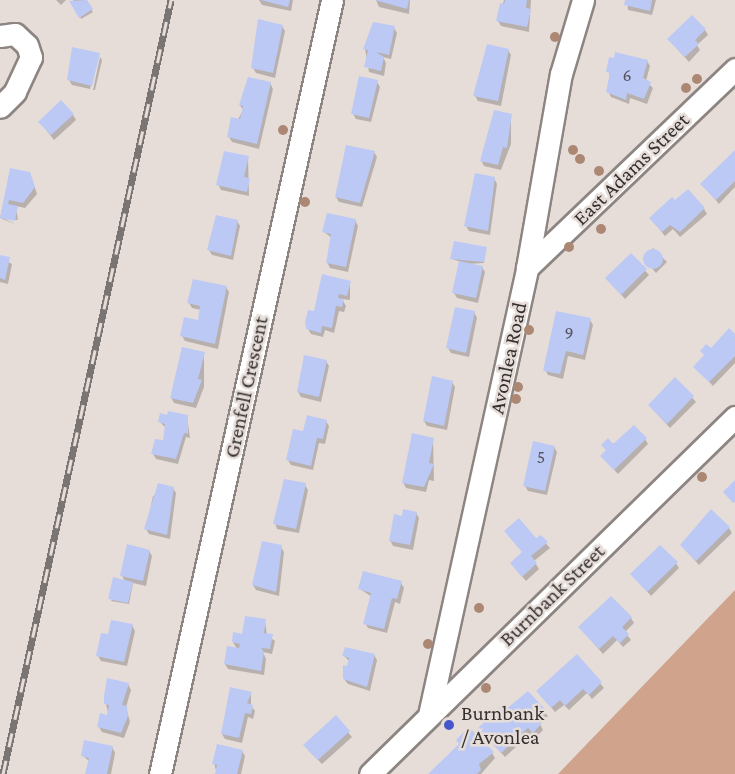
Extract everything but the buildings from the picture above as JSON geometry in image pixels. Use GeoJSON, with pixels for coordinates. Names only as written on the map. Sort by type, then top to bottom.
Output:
{"type":"FeatureCollection","features":[{"type":"Feature","properties":{"kind":"street","name":"Grenfell Crescent"},"geometry":{"type":"LineString","coordinates":[[160,774],[332,0]]}},
{"type":"Feature","properties":{"kind":"street","name":"Avonlea Road"},"geometry":{"type":"LineString","coordinates":[[429,715],[527,268],[561,74],[583,0]]}},
{"type":"Feature","properties":{"kind":"street"},"geometry":{"type":"LineString","coordinates":[[0,36],[15,34],[27,45],[31,57],[15,92],[0,107]]}},
{"type":"Feature","properties":{"kind":"street","name":"East Adams Street"},"geometry":{"type":"LineString","coordinates":[[527,268],[735,69]]}},
{"type":"Feature","properties":{"kind":"street","name":"Burnbank Street"},"geometry":{"type":"LineString","coordinates":[[370,774],[735,417]]}},
{"type":"Feature","properties":{"kind":"shaded area"},"geometry":{"type":"Polygon","coordinates":[[[735,590],[735,774],[558,774],[735,590]]]}},
{"type":"Feature","properties":{"kind":"railway"},"geometry":{"type":"LineString","coordinates":[[3,774],[171,0]]}},
{"type":"Feature","properties":{"kind":"place","name":"Burnbank / Avonlea"},"geometry":{"type":"Point","coordinates":[449,725]}}]}
